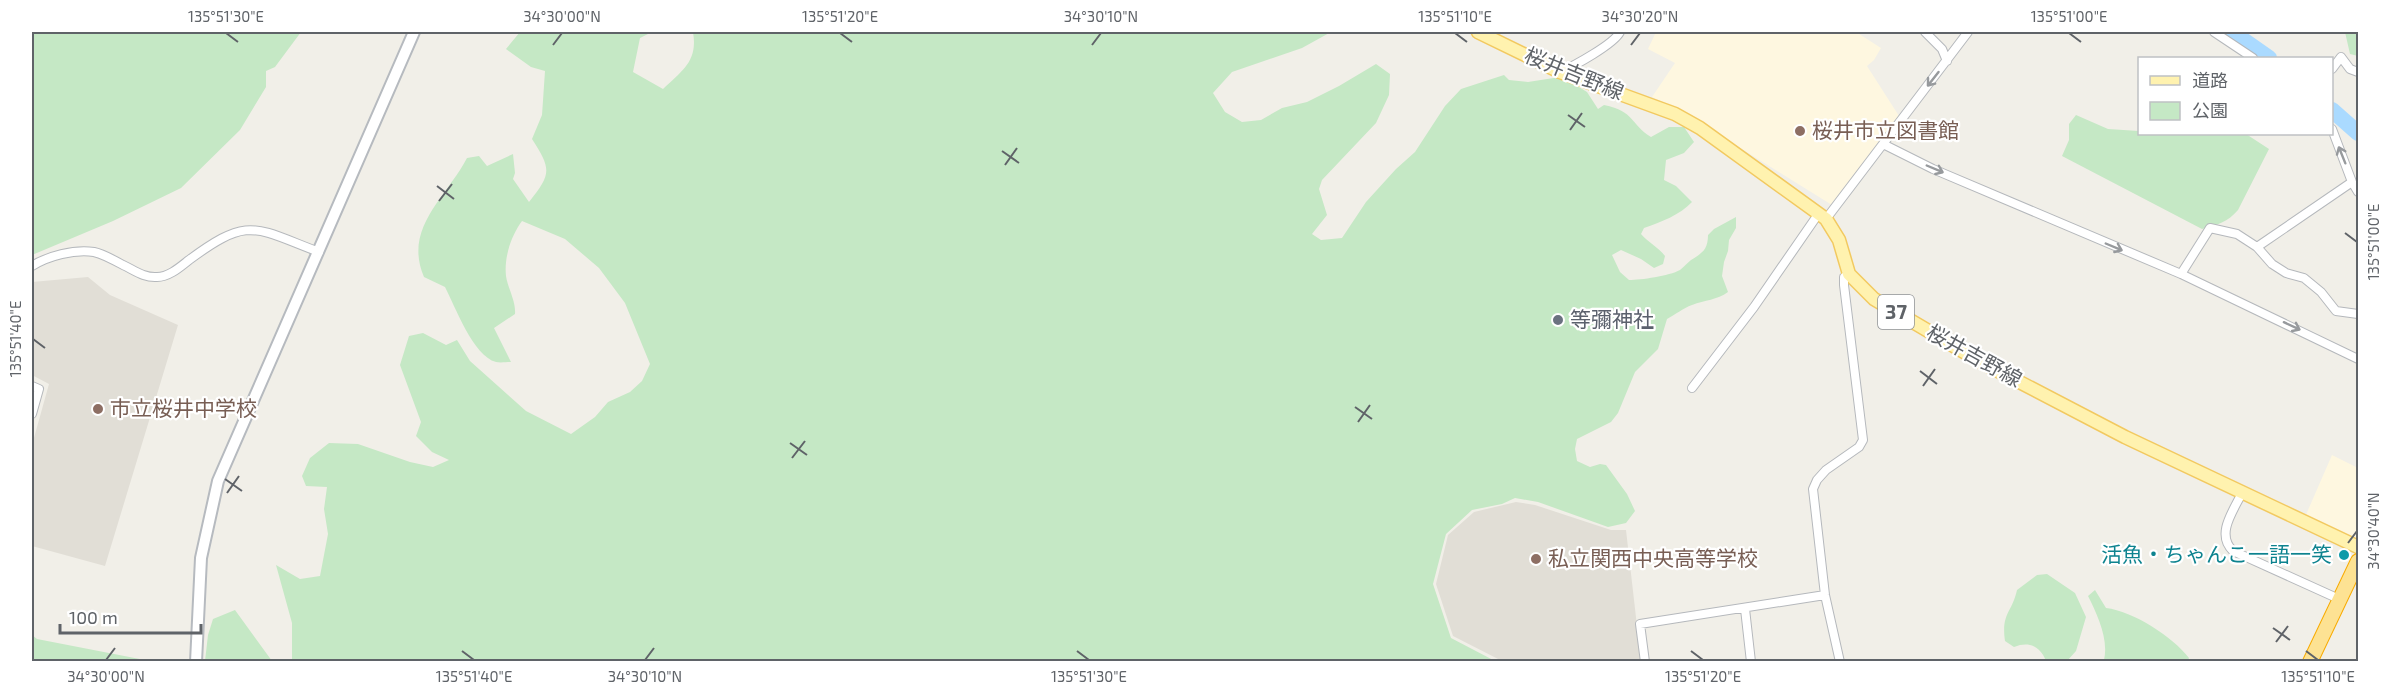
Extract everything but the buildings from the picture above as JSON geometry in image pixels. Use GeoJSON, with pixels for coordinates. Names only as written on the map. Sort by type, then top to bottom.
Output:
{"type":"FeatureCollection","features":[{"type":"Feature","properties":{"kind":"highway"},"geometry":{"type":"LineString","coordinates":[[2310,662],[2358,561]]}},
{"type":"Feature","properties":{"kind":"main road","name":"桜井吉野線"},"geometry":{"type":"LineString","coordinates":[[1478,32],[1560,72],[1675,114],[1700,128],[1823,216],[1839,240],[1849,274],[1874,299],[1981,362],[2125,437],[2358,547]]}},
{"type":"Feature","properties":{"kind":"street"},"geometry":{"type":"LineString","coordinates":[[196,662],[201,558],[218,481],[414,32]]}},
{"type":"Feature","properties":{"kind":"street"},"geometry":{"type":"LineString","coordinates":[[1560,72],[1601,49],[1620,32]]}},
{"type":"Feature","properties":{"kind":"street"},"geometry":{"type":"LineString","coordinates":[[1925,32],[1942,49],[1947,61]]}},
{"type":"Feature","properties":{"kind":"street"},"geometry":{"type":"LineString","coordinates":[[1692,388],[1823,216],[1883,144],[1968,32]]}},
{"type":"Feature","properties":{"kind":"street"},"geometry":{"type":"LineString","coordinates":[[2214,32],[2252,57]]}},
{"type":"Feature","properties":{"kind":"street"},"geometry":{"type":"LineString","coordinates":[[2333,67],[2341,57],[2350,69],[2358,72]]}},
{"type":"Feature","properties":{"kind":"street"},"geometry":{"type":"LineString","coordinates":[[2333,134],[2358,192]]}},
{"type":"Feature","properties":{"kind":"street"},"geometry":{"type":"LineString","coordinates":[[1883,144],[1934,169],[2181,274],[2358,359]]}},
{"type":"Feature","properties":{"kind":"street"},"geometry":{"type":"LineString","coordinates":[[2257,246],[2352,182]]}},
{"type":"Feature","properties":{"kind":"street"},"geometry":{"type":"LineString","coordinates":[[2181,274],[2210,228],[2237,234],[2257,246],[2272,264],[2286,273],[2304,278],[2321,292],[2336,311],[2358,314]]}},
{"type":"Feature","properties":{"kind":"street"},"geometry":{"type":"LineString","coordinates":[[32,266],[58,255],[94,252],[145,276],[159,277],[172,273],[232,232],[248,229],[262,230],[318,252]]}},
{"type":"Feature","properties":{"kind":"street"},"geometry":{"type":"LineString","coordinates":[[1840,662],[1825,595],[1813,489],[1817,480],[1859,447],[1863,440],[1844,285],[1845,277],[1849,274]]}},
{"type":"Feature","properties":{"kind":"street"},"geometry":{"type":"LineString","coordinates":[[32,386],[39,389],[32,414]]}},
{"type":"Feature","properties":{"kind":"street"},"geometry":{"type":"LineString","coordinates":[[2243,491],[2224,532],[2227,545],[2233,551],[2339,599]]}},
{"type":"Feature","properties":{"kind":"street"},"geometry":{"type":"LineString","coordinates":[[1645,662],[1640,624],[1825,595]]}},
{"type":"Feature","properties":{"kind":"street"},"geometry":{"type":"LineString","coordinates":[[1745,609],[1751,662]]}},
{"type":"Feature","properties":{"kind":"shaded area","name":"桜井市立図書館"},"geometry":{"type":"Polygon","coordinates":[[[1656,32],[1856,32],[1881,48],[1874,60],[1867,66],[1899,116],[1832,205],[1684,113],[1652,97],[1675,63],[1648,49],[1656,32]]]}},
{"type":"Feature","properties":{"kind":"shaded area","name":"市立桜井中学校"},"geometry":{"type":"Polygon","coordinates":[[[88,277],[110,295],[178,325],[105,566],[32,546],[32,445],[49,384],[32,375],[32,282],[88,277]]]}},
{"type":"Feature","properties":{"kind":"shaded area"},"geometry":{"type":"Polygon","coordinates":[[[2332,455],[2358,468],[2358,542],[2305,517],[2332,455]]]}},
{"type":"Feature","properties":{"kind":"shaded area","name":"私立関西中央高等学校"},"geometry":{"type":"Polygon","coordinates":[[[1516,502],[1535,505],[1611,530],[1626,530],[1641,661],[1502,661],[1453,636],[1436,584],[1448,535],[1474,512],[1516,502]]]}},
{"type":"Feature","properties":{"kind":"green space"},"geometry":{"type":"Polygon","coordinates":[[[32,32],[301,32],[275,67],[266,71],[266,87],[240,130],[181,188],[113,221],[32,255],[32,32]]]}},
{"type":"Feature","properties":{"kind":"green space"},"geometry":{"type":"Polygon","coordinates":[[[520,32],[652,32],[640,38],[633,72],[663,89],[683,70],[691,58],[693,32],[1331,32],[1302,48],[1232,72],[1213,93],[1225,112],[1242,122],[1261,120],[1282,108],[1307,102],[1376,64],[1390,74],[1389,95],[1376,123],[1322,180],[1319,189],[1327,215],[1312,234],[1321,240],[1342,238],[1366,202],[1415,152],[1445,106],[1461,89],[1504,75],[1509,80],[1528,82],[1560,77],[1587,92],[1598,109],[1604,105],[1622,111],[1651,137],[1669,127],[1684,127],[1694,142],[1684,153],[1666,160],[1664,180],[1676,186],[1692,202],[1676,214],[1644,228],[1641,234],[1665,256],[1663,264],[1654,268],[1621,250],[1612,255],[1620,272],[1629,280],[1655,277],[1680,270],[1704,251],[1708,235],[1714,229],[1736,217],[1736,228],[1729,240],[1722,276],[1728,292],[1689,306],[1667,319],[1658,349],[1635,372],[1618,413],[1611,422],[1577,439],[1575,449],[1577,461],[1590,467],[1606,465],[1627,494],[1635,511],[1626,523],[1608,527],[1538,502],[1515,498],[1502,504],[1472,510],[1446,534],[1433,584],[1451,638],[1495,661],[292,661],[292,623],[276,565],[300,579],[320,576],[328,534],[324,509],[327,487],[306,486],[302,476],[310,458],[329,443],[358,444],[410,462],[433,467],[449,460],[432,452],[416,436],[421,422],[400,365],[409,336],[423,333],[446,345],[457,340],[470,361],[526,411],[571,434],[595,417],[608,402],[630,392],[642,381],[650,364],[625,303],[599,268],[565,239],[522,221],[512,240],[506,262],[506,276],[515,314],[494,328],[511,362],[496,362],[488,358],[472,341],[445,287],[424,277],[419,259],[419,243],[423,228],[467,158],[479,156],[487,166],[513,154],[515,173],[513,179],[529,202],[545,178],[546,165],[532,139],[542,115],[545,71],[531,67],[506,49],[520,32]]]}},
{"type":"Feature","properties":{"kind":"green space"},"geometry":{"type":"Polygon","coordinates":[[[2345,32],[2358,32],[2358,56],[2350,54],[2345,32]]]}},
{"type":"Feature","properties":{"kind":"green space"},"geometry":{"type":"Polygon","coordinates":[[[2076,115],[2108,129],[2138,131],[2138,135],[2248,135],[2269,149],[2238,210],[2222,222],[2202,229],[2062,156],[2069,140],[2069,124],[2076,115]]]}},
{"type":"Feature","properties":{"kind":"green space"},"geometry":{"type":"Polygon","coordinates":[[[2047,574],[2075,593],[2086,617],[2076,651],[2067,661],[2046,661],[2041,652],[2033,646],[2014,647],[2005,641],[2004,624],[2017,590],[2037,575],[2047,574]]]}},
{"type":"Feature","properties":{"kind":"green space"},"geometry":{"type":"Polygon","coordinates":[[[2095,590],[2106,608],[2128,614],[2152,626],[2182,650],[2189,658],[2187,662],[2104,660],[2104,635],[2088,596],[2095,590]]]}},
{"type":"Feature","properties":{"kind":"green space"},"geometry":{"type":"Polygon","coordinates":[[[235,610],[272,661],[205,661],[208,635],[213,619],[235,610]]]}},
{"type":"Feature","properties":{"kind":"green space"},"geometry":{"type":"Polygon","coordinates":[[[32,635],[37,639],[150,661],[32,661],[32,635]]]}},
{"type":"Feature","properties":{"kind":"waterway"},"geometry":{"type":"LineString","coordinates":[[2232,32],[2268,57]]}},
{"type":"Feature","properties":{"kind":"waterway"},"geometry":{"type":"LineString","coordinates":[[2333,111],[2358,133]]}},
{"type":"Feature","properties":{"kind":"place","name":"桜井市立図書館"},"geometry":{"type":"Point","coordinates":[1800,131]}},
{"type":"Feature","properties":{"kind":"place","name":"等彌神社"},"geometry":{"type":"Point","coordinates":[1558,320]}},
{"type":"Feature","properties":{"kind":"place","name":"市立桜井中学校"},"geometry":{"type":"Point","coordinates":[98,409]}},
{"type":"Feature","properties":{"kind":"place","name":"活魚・ちゃんこ一語一笑"},"geometry":{"type":"Point","coordinates":[2344,555]}},
{"type":"Feature","properties":{"kind":"place","name":"私立関西中央高等学校"},"geometry":{"type":"Point","coordinates":[1536,559]}}]}
